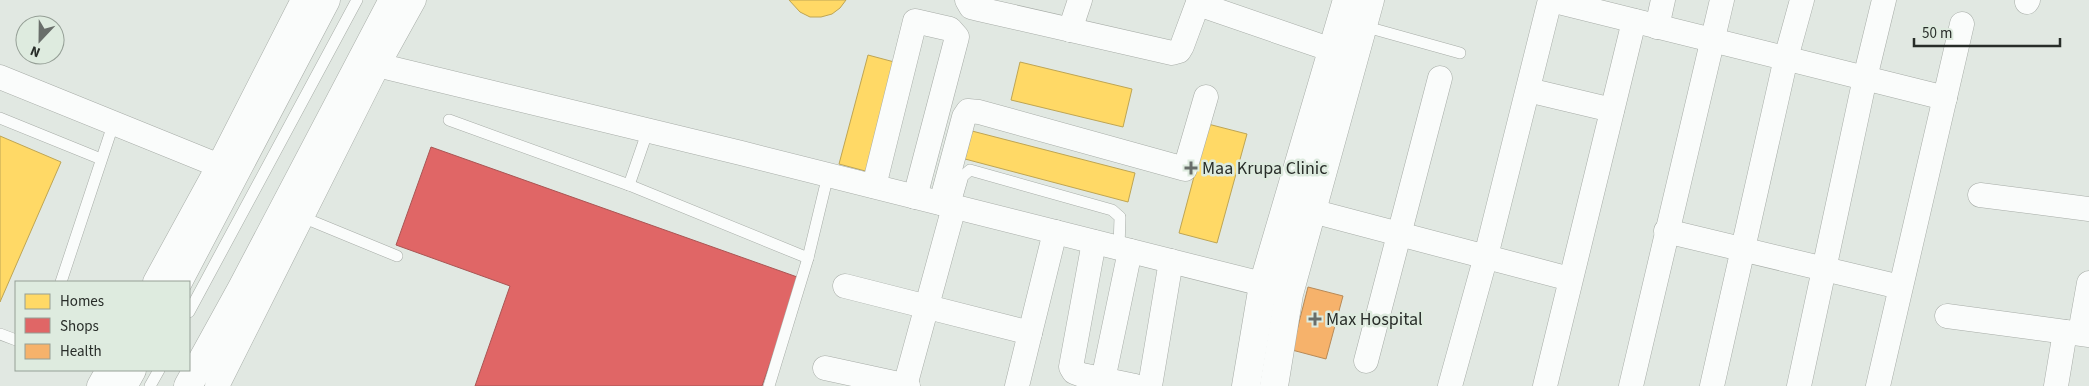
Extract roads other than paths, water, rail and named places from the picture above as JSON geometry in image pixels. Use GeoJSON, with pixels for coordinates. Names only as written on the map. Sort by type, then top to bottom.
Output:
{"type":"FeatureCollection","features":[{"type":"Feature","properties":{"kind":"street"},"geometry":{"type":"LineString","coordinates":[[178,281],[303,0]]}},
{"type":"Feature","properties":{"kind":"street"},"geometry":{"type":"LineString","coordinates":[[156,281],[227,169],[326,0]]}},
{"type":"Feature","properties":{"kind":"street"},"geometry":{"type":"LineString","coordinates":[[218,386],[302,217],[369,63],[393,0]]}},
{"type":"Feature","properties":{"kind":"street"},"geometry":{"type":"LineString","coordinates":[[188,386],[369,63],[414,0]]}},
{"type":"Feature","properties":{"kind":"street"},"geometry":{"type":"LineString","coordinates":[[967,0],[971,7],[1172,53],[1179,51],[1182,46],[1198,2],[1332,50]]}},
{"type":"Feature","properties":{"kind":"street"},"geometry":{"type":"LineString","coordinates":[[1070,30],[1080,0]]}},
{"type":"Feature","properties":{"kind":"street"},"geometry":{"type":"LineString","coordinates":[[1246,386],[1263,285],[1347,0]]}},
{"type":"Feature","properties":{"kind":"street"},"geometry":{"type":"LineString","coordinates":[[1450,386],[1486,256],[1550,0],[1594,5],[1634,21],[1945,98]]}},
{"type":"Feature","properties":{"kind":"street"},"geometry":{"type":"LineString","coordinates":[[1657,26],[1663,0]]}},
{"type":"Feature","properties":{"kind":"street"},"geometry":{"type":"LineString","coordinates":[[1631,386],[1666,231],[1722,0]]}},
{"type":"Feature","properties":{"kind":"street"},"geometry":{"type":"LineString","coordinates":[[1712,386],[1786,58],[1802,0]]}},
{"type":"Feature","properties":{"kind":"street"},"geometry":{"type":"LineString","coordinates":[[1800,386],[1865,78],[1884,0]]}},
{"type":"Feature","properties":{"kind":"street"},"geometry":{"type":"LineString","coordinates":[[1274,386],[1290,291],[1367,13]]}},
{"type":"Feature","properties":{"kind":"street"},"geometry":{"type":"LineString","coordinates":[[874,186],[915,21],[950,29],[957,36],[915,197]]}},
{"type":"Feature","properties":{"kind":"street"},"geometry":{"type":"LineString","coordinates":[[1544,386],[1634,21]]}},
{"type":"Feature","properties":{"kind":"street"},"geometry":{"type":"LineString","coordinates":[[1878,386],[1962,24]]}},
{"type":"Feature","properties":{"kind":"street"},"geometry":{"type":"LineString","coordinates":[[369,63],[648,130],[1290,291]]}},
{"type":"Feature","properties":{"kind":"street"},"geometry":{"type":"LineString","coordinates":[[0,77],[227,169]]}},
{"type":"Feature","properties":{"kind":"street"},"geometry":{"type":"LineString","coordinates":[[1366,361],[1440,78]]}},
{"type":"Feature","properties":{"kind":"street"},"geometry":{"type":"LineString","coordinates":[[1528,90],[1612,110]]}},
{"type":"Feature","properties":{"kind":"street"},"geometry":{"type":"LineString","coordinates":[[825,368],[906,386],[927,306],[964,117],[968,111],[979,112],[1185,169],[1206,97]]}},
{"type":"Feature","properties":{"kind":"street"},"geometry":{"type":"LineString","coordinates":[[1980,195],[2089,209]]}},
{"type":"Feature","properties":{"kind":"street"},"geometry":{"type":"LineString","coordinates":[[1312,211],[1570,279]]}},
{"type":"Feature","properties":{"kind":"street"},"geometry":{"type":"LineString","coordinates":[[1666,231],[1900,287]]}},
{"type":"Feature","properties":{"kind":"street"},"geometry":{"type":"LineString","coordinates":[[1018,386],[1055,232]]}},
{"type":"Feature","properties":{"kind":"street"},"geometry":{"type":"LineString","coordinates":[[1094,242],[1071,367],[1074,372],[1082,375],[1134,386]]}},
{"type":"Feature","properties":{"kind":"street"},"geometry":{"type":"LineString","coordinates":[[1103,380],[1124,250]]}},
{"type":"Feature","properties":{"kind":"street"},"geometry":{"type":"LineString","coordinates":[[1150,386],[1171,261]]}},
{"type":"Feature","properties":{"kind":"street"},"geometry":{"type":"LineString","coordinates":[[2056,386],[2078,333],[2089,283]]}},
{"type":"Feature","properties":{"kind":"street"},"geometry":{"type":"LineString","coordinates":[[845,286],[1030,333]]}},
{"type":"Feature","properties":{"kind":"street"},"geometry":{"type":"LineString","coordinates":[[1948,316],[2078,333]]}},
{"type":"Feature","properties":{"kind":"street"},"geometry":{"type":"LineString","coordinates":[[99,386],[107,371]]}},
{"type":"Feature","properties":{"kind":"street"},"geometry":{"type":"LineString","coordinates":[[123,386],[131,371]]}},
{"type":"Feature","properties":{"kind":"lane"},"geometry":{"type":"LineString","coordinates":[[190,310],[357,0]]}},
{"type":"Feature","properties":{"kind":"lane"},"geometry":{"type":"LineString","coordinates":[[1367,13],[1460,52]]}},
{"type":"Feature","properties":{"kind":"lane"},"geometry":{"type":"LineString","coordinates":[[0,118],[101,159]]}},
{"type":"Feature","properties":{"kind":"lane"},"geometry":{"type":"LineString","coordinates":[[449,120],[629,185],[808,258]]}},
{"type":"Feature","properties":{"kind":"lane"},"geometry":{"type":"LineString","coordinates":[[61,281],[114,122]]}},
{"type":"Feature","properties":{"kind":"lane"},"geometry":{"type":"LineString","coordinates":[[629,185],[648,130]]}},
{"type":"Feature","properties":{"kind":"lane"},"geometry":{"type":"LineString","coordinates":[[947,205],[962,176],[970,170],[1112,210],[1120,217],[1124,250]]}},
{"type":"Feature","properties":{"kind":"lane"},"geometry":{"type":"LineString","coordinates":[[769,386],[808,258],[828,175]]}},
{"type":"Feature","properties":{"kind":"lane"},"geometry":{"type":"LineString","coordinates":[[302,217],[397,256]]}},
{"type":"Feature","properties":{"kind":"lane"},"geometry":{"type":"LineString","coordinates":[[0,334],[15,340]]}},
{"type":"Feature","properties":{"kind":"lane"},"geometry":{"type":"LineString","coordinates":[[150,386],[158,371]]}},
{"type":"Feature","properties":{"kind":"place","name":"Maa Krupa Clinic"},"geometry":{"type":"Point","coordinates":[1191,168]}},
{"type":"Feature","properties":{"kind":"place","name":"Max Hospital"},"geometry":{"type":"Point","coordinates":[1315,319]}}]}
